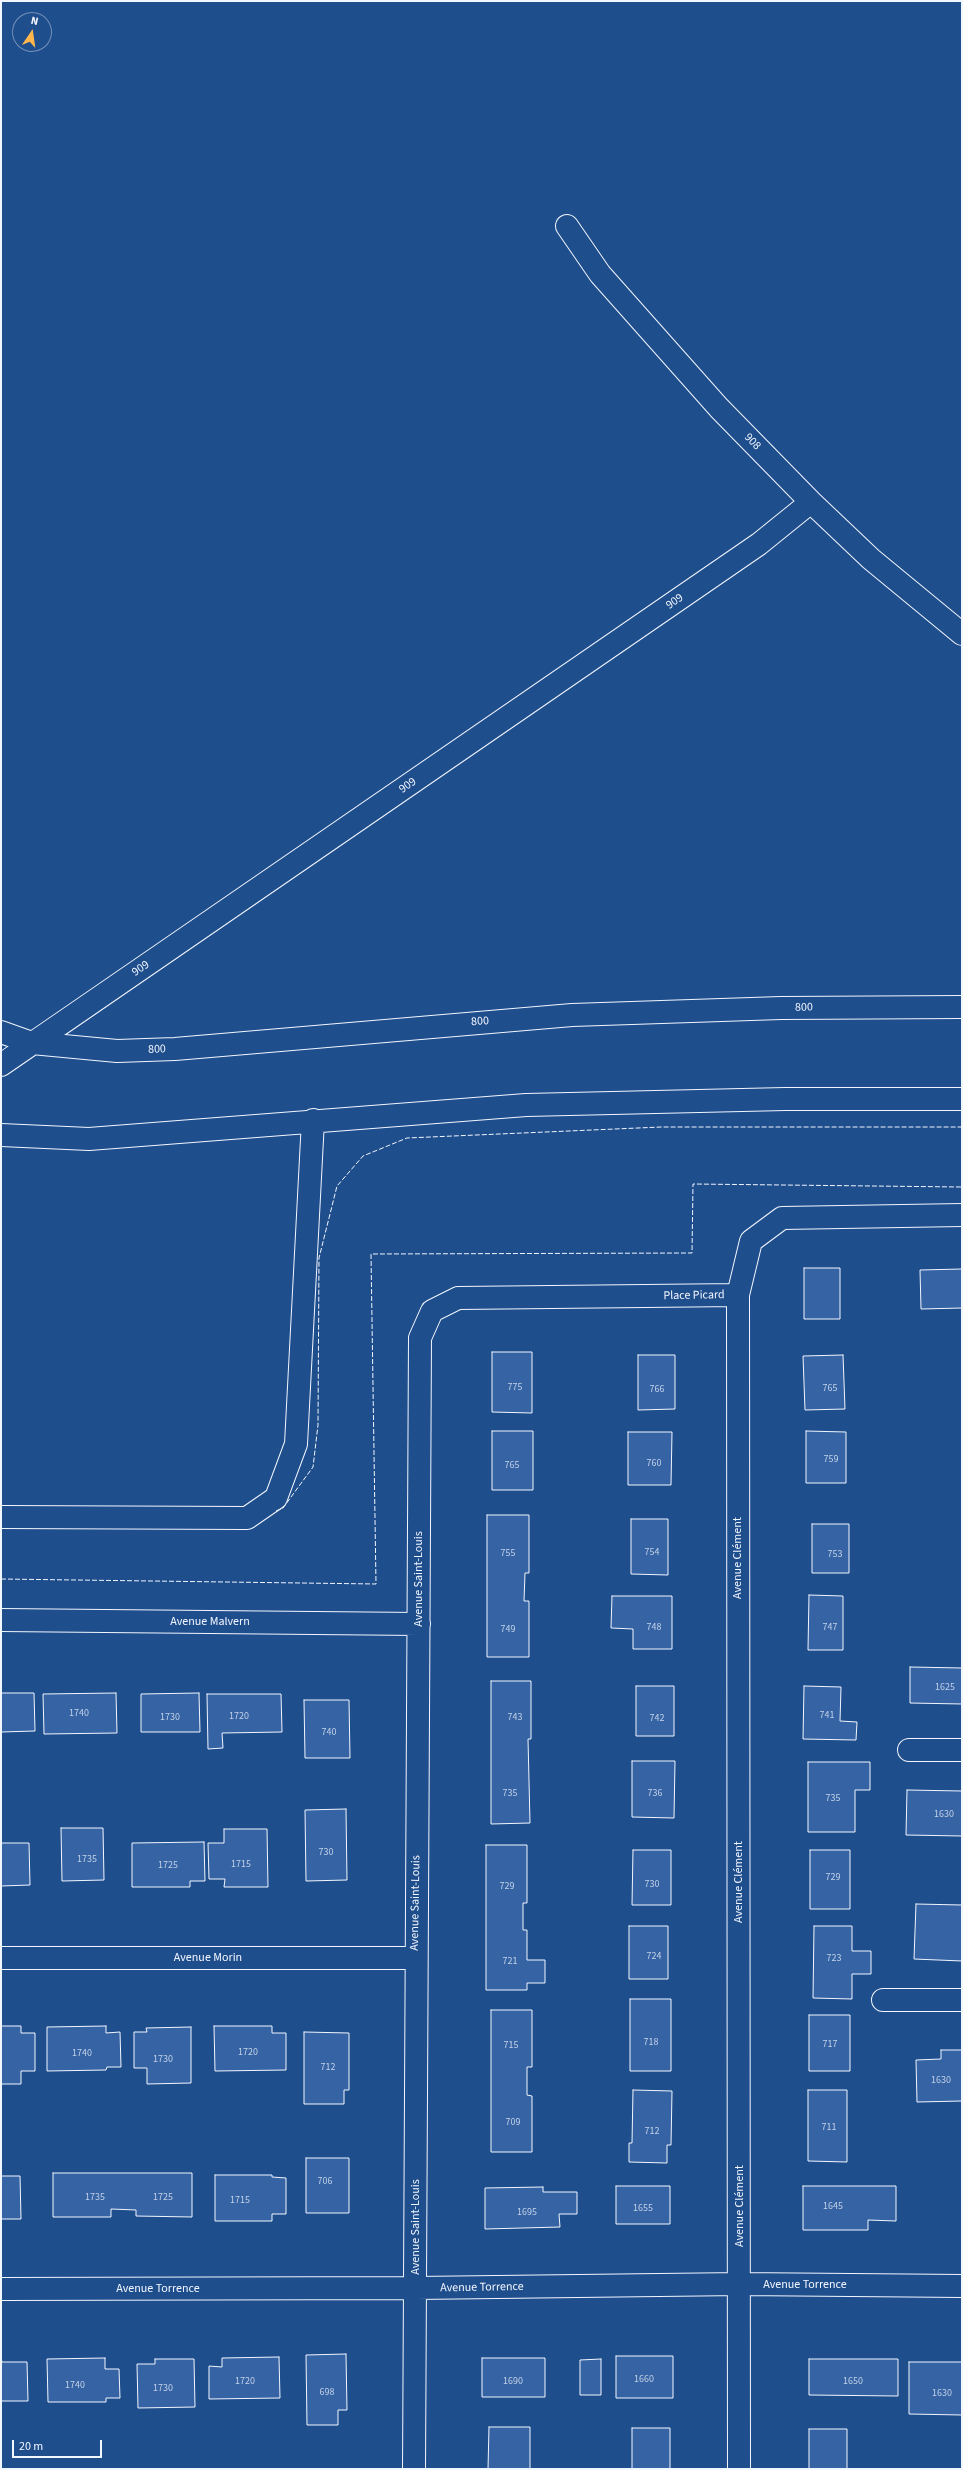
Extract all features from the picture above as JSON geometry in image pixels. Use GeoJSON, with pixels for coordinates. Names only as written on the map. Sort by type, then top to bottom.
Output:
{"type":"FeatureCollection","features":[{"type":"Feature","properties":{"kind":"street","name":"908"},"geometry":{"type":"LineString","coordinates":[[567,226],[600,274],[719,408],[811,502],[871,559],[962,634]]}},
{"type":"Feature","properties":{"kind":"street","name":"909"},"geometry":{"type":"LineString","coordinates":[[1,1065],[32,1042],[759,544],[811,502]]}},
{"type":"Feature","properties":{"kind":"street","name":"800"},"geometry":{"type":"LineString","coordinates":[[1,1032],[32,1042],[117,1051],[175,1049],[572,1015],[781,1008],[962,1007]]}},
{"type":"Feature","properties":{"kind":"street"},"geometry":{"type":"LineString","coordinates":[[1,1135],[90,1139],[313,1120],[526,1105],[599,1102],[962,1099]]}},
{"type":"Feature","properties":{"kind":"street"},"geometry":{"type":"LineString","coordinates":[[1,1517],[247,1518],[276,1498],[296,1444],[313,1120]]}},
{"type":"Feature","properties":{"kind":"street","name":"Place Picard"},"geometry":{"type":"LineString","coordinates":[[420,1338],[432,1311],[458,1298],[738,1295],[751,1241],[782,1218],[962,1215]]}},
{"type":"Feature","properties":{"kind":"street","name":"Avenue Clément"},"geometry":{"type":"LineString","coordinates":[[738,1295],[739,2469]]}},
{"type":"Feature","properties":{"kind":"street","name":"Avenue Saint-Louis"},"geometry":{"type":"LineString","coordinates":[[414,2469],[416,2288],[415,1958],[419,1624],[420,1338]]}},
{"type":"Feature","properties":{"kind":"street","name":"Avenue Malvern"},"geometry":{"type":"LineString","coordinates":[[1,1620],[419,1624]]}},
{"type":"Feature","properties":{"kind":"street"},"geometry":{"type":"LineString","coordinates":[[910,1750],[962,1750]]}},
{"type":"Feature","properties":{"kind":"street","name":"Avenue Morin"},"geometry":{"type":"LineString","coordinates":[[1,1958],[415,1958]]}},
{"type":"Feature","properties":{"kind":"street"},"geometry":{"type":"LineString","coordinates":[[883,2000],[962,2000]]}},
{"type":"Feature","properties":{"kind":"street","name":"Avenue Torrence"},"geometry":{"type":"LineString","coordinates":[[1,2289],[416,2288],[740,2284],[962,2286]]}},
{"type":"Feature","properties":{"kind":"building"},"geometry":{"type":"Polygon","coordinates":[[[804,1268],[840,1268],[840,1319],[804,1319],[804,1268]]]}},
{"type":"Feature","properties":{"kind":"building"},"geometry":{"type":"Polygon","coordinates":[[[962,1269],[962,1308],[921,1309],[920,1270],[962,1269]]]}},
{"type":"Feature","properties":{"kind":"building"},"geometry":{"type":"Polygon","coordinates":[[[492,1352],[532,1352],[532,1413],[492,1412],[492,1352]]]}},
{"type":"Feature","properties":{"kind":"building"},"geometry":{"type":"Polygon","coordinates":[[[638,1355],[675,1355],[675,1409],[638,1410],[638,1355]]]}},
{"type":"Feature","properties":{"kind":"building"},"geometry":{"type":"Polygon","coordinates":[[[843,1355],[845,1409],[805,1410],[803,1356],[843,1355]]]}},
{"type":"Feature","properties":{"kind":"building"},"geometry":{"type":"Polygon","coordinates":[[[492,1431],[533,1431],[533,1490],[492,1490],[492,1431]]]}},
{"type":"Feature","properties":{"kind":"building"},"geometry":{"type":"Polygon","coordinates":[[[806,1431],[846,1432],[846,1483],[806,1483],[806,1431]]]}},
{"type":"Feature","properties":{"kind":"building"},"geometry":{"type":"Polygon","coordinates":[[[628,1432],[672,1432],[671,1485],[628,1485],[628,1432]]]}},
{"type":"Feature","properties":{"kind":"building"},"geometry":{"type":"Polygon","coordinates":[[[487,1515],[529,1515],[529,1573],[525,1573],[524,1601],[529,1601],[529,1657],[487,1657],[487,1515]]]}},
{"type":"Feature","properties":{"kind":"building"},"geometry":{"type":"Polygon","coordinates":[[[631,1519],[668,1519],[668,1575],[631,1574],[631,1519]]]}},
{"type":"Feature","properties":{"kind":"building"},"geometry":{"type":"Polygon","coordinates":[[[812,1524],[849,1524],[849,1573],[812,1573],[812,1524]]]}},
{"type":"Feature","properties":{"kind":"building"},"geometry":{"type":"Polygon","coordinates":[[[809,1595],[843,1596],[843,1650],[808,1650],[809,1595]]]}},
{"type":"Feature","properties":{"kind":"building"},"geometry":{"type":"Polygon","coordinates":[[[612,1596],[672,1596],[672,1649],[633,1649],[633,1629],[611,1628],[612,1596]]]}},
{"type":"Feature","properties":{"kind":"building"},"geometry":{"type":"Polygon","coordinates":[[[910,1667],[962,1668],[962,1704],[910,1703],[910,1667]]]}},
{"type":"Feature","properties":{"kind":"building"},"geometry":{"type":"Polygon","coordinates":[[[491,1681],[531,1681],[531,1739],[528,1739],[530,1823],[491,1824],[491,1681]]]}},
{"type":"Feature","properties":{"kind":"building"},"geometry":{"type":"Polygon","coordinates":[[[636,1686],[674,1686],[674,1736],[636,1736],[636,1686]]]}},
{"type":"Feature","properties":{"kind":"building"},"geometry":{"type":"Polygon","coordinates":[[[804,1686],[841,1687],[840,1721],[857,1722],[856,1740],[803,1739],[804,1686]]]}},
{"type":"Feature","properties":{"kind":"building"},"geometry":{"type":"Polygon","coordinates":[[[1,1693],[34,1693],[35,1731],[1,1732],[1,1693]]]}},
{"type":"Feature","properties":{"kind":"building"},"geometry":{"type":"Polygon","coordinates":[[[116,1693],[117,1733],[44,1734],[43,1694],[116,1693]]]}},
{"type":"Feature","properties":{"kind":"building"},"geometry":{"type":"Polygon","coordinates":[[[199,1693],[200,1732],[141,1732],[141,1694],[199,1693]]]}},
{"type":"Feature","properties":{"kind":"building"},"geometry":{"type":"Polygon","coordinates":[[[207,1694],[281,1694],[282,1732],[222,1733],[223,1748],[208,1749],[207,1694]]]}},
{"type":"Feature","properties":{"kind":"building"},"geometry":{"type":"Polygon","coordinates":[[[304,1700],[349,1700],[350,1758],[305,1758],[304,1700]]]}},
{"type":"Feature","properties":{"kind":"building"},"geometry":{"type":"Polygon","coordinates":[[[632,1761],[675,1761],[674,1818],[632,1817],[632,1761]]]}},
{"type":"Feature","properties":{"kind":"building"},"geometry":{"type":"Polygon","coordinates":[[[808,1762],[870,1762],[870,1790],[855,1790],[855,1832],[808,1832],[808,1762]]]}},
{"type":"Feature","properties":{"kind":"building"},"geometry":{"type":"Polygon","coordinates":[[[907,1790],[962,1791],[962,1836],[906,1835],[907,1790]]]}},
{"type":"Feature","properties":{"kind":"building"},"geometry":{"type":"Polygon","coordinates":[[[346,1809],[347,1880],[306,1881],[305,1810],[346,1809]]]}},
{"type":"Feature","properties":{"kind":"building"},"geometry":{"type":"Polygon","coordinates":[[[61,1828],[103,1828],[104,1880],[62,1881],[61,1828]]]}},
{"type":"Feature","properties":{"kind":"building"},"geometry":{"type":"Polygon","coordinates":[[[224,1829],[267,1829],[268,1887],[224,1887],[225,1879],[209,1879],[208,1843],[224,1843],[224,1829]]]}},
{"type":"Feature","properties":{"kind":"building"},"geometry":{"type":"Polygon","coordinates":[[[204,1842],[205,1881],[190,1881],[190,1887],[132,1887],[132,1843],[204,1842]]]}},
{"type":"Feature","properties":{"kind":"building"},"geometry":{"type":"Polygon","coordinates":[[[1,1843],[29,1843],[30,1885],[1,1886],[1,1843]]]}},
{"type":"Feature","properties":{"kind":"building"},"geometry":{"type":"Polygon","coordinates":[[[486,1845],[527,1845],[527,1903],[523,1903],[523,1930],[527,1930],[527,1960],[545,1960],[545,1983],[527,1983],[527,1990],[486,1990],[486,1845]]]}},
{"type":"Feature","properties":{"kind":"building"},"geometry":{"type":"Polygon","coordinates":[[[633,1850],[671,1850],[671,1905],[632,1905],[633,1850]]]}},
{"type":"Feature","properties":{"kind":"building"},"geometry":{"type":"Polygon","coordinates":[[[810,1850],[850,1850],[850,1909],[810,1909],[810,1850]]]}},
{"type":"Feature","properties":{"kind":"building"},"geometry":{"type":"Polygon","coordinates":[[[916,1904],[962,1905],[962,1961],[914,1959],[916,1904]]]}},
{"type":"Feature","properties":{"kind":"building"},"geometry":{"type":"Polygon","coordinates":[[[629,1926],[668,1926],[668,1979],[629,1979],[629,1926]]]}},
{"type":"Feature","properties":{"kind":"building"},"geometry":{"type":"Polygon","coordinates":[[[814,1926],[852,1926],[852,1951],[871,1951],[871,1974],[852,1974],[852,1999],[813,1998],[814,1926]]]}},
{"type":"Feature","properties":{"kind":"building"},"geometry":{"type":"Polygon","coordinates":[[[630,1999],[671,1999],[671,2071],[630,2071],[630,1999]]]}},
{"type":"Feature","properties":{"kind":"building"},"geometry":{"type":"Polygon","coordinates":[[[491,2010],[532,2010],[532,2067],[527,2067],[527,2095],[532,2096],[532,2152],[491,2152],[491,2010]]]}},
{"type":"Feature","properties":{"kind":"building"},"geometry":{"type":"Polygon","coordinates":[[[809,2015],[850,2015],[850,2071],[809,2071],[809,2015]]]}},
{"type":"Feature","properties":{"kind":"building"},"geometry":{"type":"Polygon","coordinates":[[[1,2026],[21,2026],[21,2033],[35,2033],[35,2071],[21,2071],[21,2084],[1,2084],[1,2026]]]}},
{"type":"Feature","properties":{"kind":"building"},"geometry":{"type":"Polygon","coordinates":[[[106,2026],[106,2033],[120,2032],[121,2067],[107,2067],[106,2070],[47,2071],[47,2027],[106,2026]]]}},
{"type":"Feature","properties":{"kind":"building"},"geometry":{"type":"Polygon","coordinates":[[[214,2026],[272,2026],[272,2033],[286,2033],[286,2070],[215,2071],[214,2026]]]}},
{"type":"Feature","properties":{"kind":"building"},"geometry":{"type":"Polygon","coordinates":[[[191,2027],[191,2083],[147,2084],[147,2068],[134,2068],[134,2032],[147,2032],[146,2028],[191,2027]]]}},
{"type":"Feature","properties":{"kind":"building"},"geometry":{"type":"Polygon","coordinates":[[[304,2032],[349,2033],[349,2090],[344,2090],[344,2104],[304,2104],[304,2032]]]}},
{"type":"Feature","properties":{"kind":"building"},"geometry":{"type":"Polygon","coordinates":[[[941,2050],[962,2050],[962,2101],[917,2102],[916,2060],[941,2059],[941,2050]]]}},
{"type":"Feature","properties":{"kind":"building"},"geometry":{"type":"Polygon","coordinates":[[[633,2090],[672,2091],[671,2145],[667,2145],[667,2163],[629,2162],[629,2143],[632,2143],[633,2090]]]}},
{"type":"Feature","properties":{"kind":"building"},"geometry":{"type":"Polygon","coordinates":[[[808,2090],[847,2090],[847,2162],[808,2161],[808,2090]]]}},
{"type":"Feature","properties":{"kind":"building"},"geometry":{"type":"Polygon","coordinates":[[[306,2158],[349,2158],[349,2213],[306,2213],[306,2158]]]}},
{"type":"Feature","properties":{"kind":"building"},"geometry":{"type":"Polygon","coordinates":[[[53,2173],[192,2173],[192,2217],[136,2216],[136,2210],[111,2209],[111,2217],[53,2217],[53,2173]]]}},
{"type":"Feature","properties":{"kind":"building"},"geometry":{"type":"Polygon","coordinates":[[[215,2175],[272,2175],[272,2177],[286,2178],[286,2214],[272,2214],[272,2221],[215,2221],[215,2175]]]}},
{"type":"Feature","properties":{"kind":"building"},"geometry":{"type":"Polygon","coordinates":[[[1,2176],[20,2176],[21,2219],[1,2219],[1,2176]]]}},
{"type":"Feature","properties":{"kind":"building"},"geometry":{"type":"Polygon","coordinates":[[[616,2186],[670,2186],[670,2224],[616,2224],[616,2186]]]}},
{"type":"Feature","properties":{"kind":"building"},"geometry":{"type":"Polygon","coordinates":[[[803,2186],[896,2186],[896,2221],[868,2220],[868,2230],[803,2230],[803,2186]]]}},
{"type":"Feature","properties":{"kind":"building"},"geometry":{"type":"Polygon","coordinates":[[[543,2187],[543,2192],[577,2192],[577,2214],[559,2214],[560,2227],[485,2229],[485,2188],[543,2187]]]}},
{"type":"Feature","properties":{"kind":"building"},"geometry":{"type":"Polygon","coordinates":[[[346,2354],[347,2410],[338,2410],[338,2425],[307,2425],[306,2355],[346,2354]]]}},
{"type":"Feature","properties":{"kind":"building"},"geometry":{"type":"Polygon","coordinates":[[[616,2356],[673,2356],[673,2398],[616,2398],[616,2356]]]}},
{"type":"Feature","properties":{"kind":"building"},"geometry":{"type":"Polygon","coordinates":[[[279,2357],[280,2398],[209,2399],[209,2366],[222,2367],[222,2358],[279,2357]]]}},
{"type":"Feature","properties":{"kind":"building"},"geometry":{"type":"Polygon","coordinates":[[[1,2358],[2,2362],[27,2362],[28,2401],[1,2401],[1,2358]]]}},
{"type":"Feature","properties":{"kind":"building"},"geometry":{"type":"Polygon","coordinates":[[[105,2358],[105,2369],[119,2369],[120,2398],[106,2398],[106,2402],[48,2402],[47,2359],[105,2358]]]}},
{"type":"Feature","properties":{"kind":"building"},"geometry":{"type":"Polygon","coordinates":[[[482,2358],[545,2358],[545,2397],[482,2397],[482,2358]]]}},
{"type":"Feature","properties":{"kind":"building"},"geometry":{"type":"Polygon","coordinates":[[[155,2359],[194,2359],[195,2407],[138,2408],[137,2364],[155,2364],[155,2359]]]}},
{"type":"Feature","properties":{"kind":"building"},"geometry":{"type":"Polygon","coordinates":[[[601,2359],[601,2395],[580,2395],[580,2360],[601,2359]]]}},
{"type":"Feature","properties":{"kind":"building"},"geometry":{"type":"Polygon","coordinates":[[[809,2359],[898,2359],[898,2396],[809,2395],[809,2359]]]}},
{"type":"Feature","properties":{"kind":"building"},"geometry":{"type":"Polygon","coordinates":[[[909,2362],[962,2362],[962,2415],[909,2414],[909,2362]]]}},
{"type":"Feature","properties":{"kind":"building"},"geometry":{"type":"Polygon","coordinates":[[[489,2427],[530,2427],[530,2469],[488,2469],[489,2427]]]}},
{"type":"Feature","properties":{"kind":"building"},"geometry":{"type":"Polygon","coordinates":[[[632,2428],[670,2428],[670,2469],[632,2469],[632,2428]]]}},
{"type":"Feature","properties":{"kind":"building"},"geometry":{"type":"Polygon","coordinates":[[[809,2429],[847,2429],[847,2469],[809,2469],[809,2429]]]}},
{"type":"Feature","properties":{"kind":"fence"},"geometry":{"type":"LineString","coordinates":[[276,1511],[283,1508],[313,1467],[318,1425],[319,1258],[337,1186],[363,1156],[407,1138],[661,1127],[962,1127]]}},
{"type":"Feature","properties":{"kind":"fence"},"geometry":{"type":"LineString","coordinates":[[1,1579],[376,1584],[371,1254],[692,1253],[693,1184],[962,1187]]}}]}
